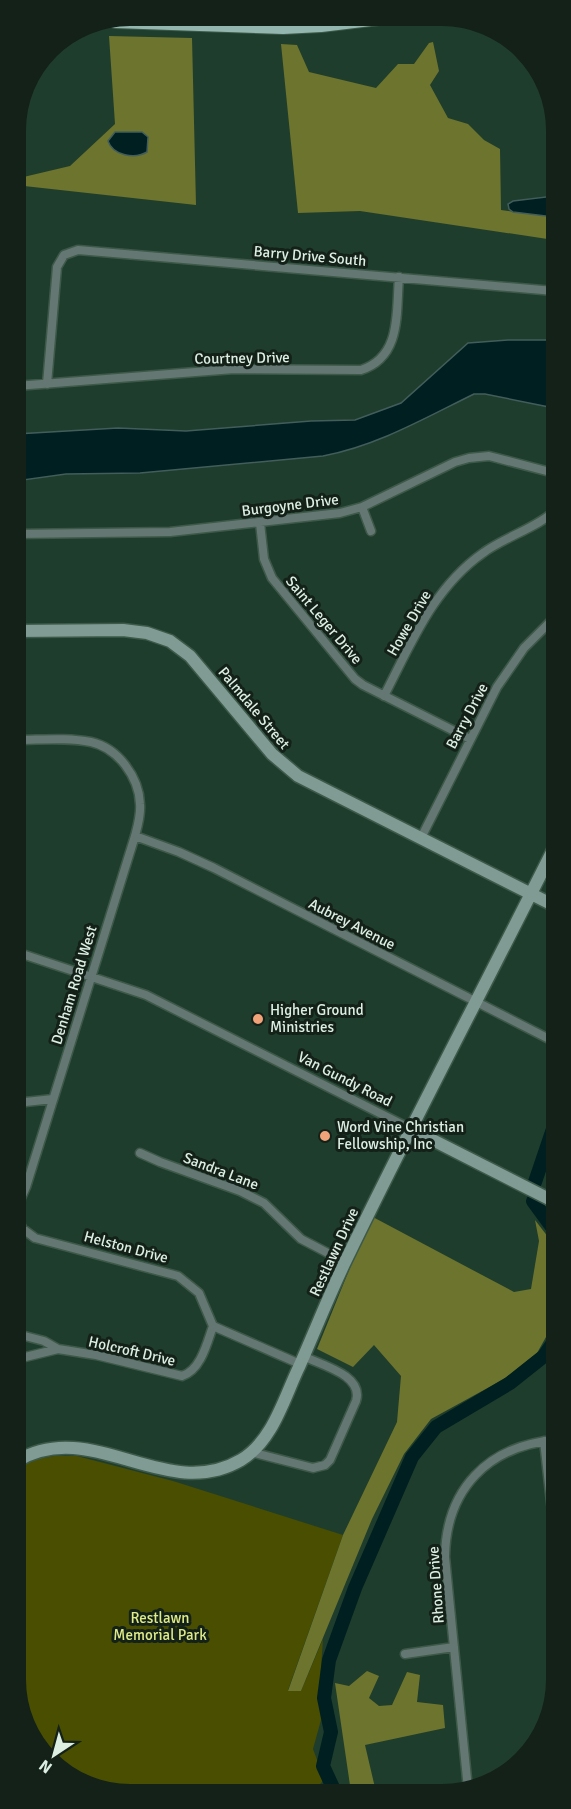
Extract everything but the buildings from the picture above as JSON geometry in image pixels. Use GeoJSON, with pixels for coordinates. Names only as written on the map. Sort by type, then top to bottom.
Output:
{"type":"FeatureCollection","features":[{"type":"Feature","properties":{"kind":"street","name":"Barry Drive South"},"geometry":{"type":"LineString","coordinates":[[47,384],[57,267],[64,255],[78,250],[546,290]]}},
{"type":"Feature","properties":{"kind":"street","name":"Courtney Drive"},"geometry":{"type":"LineString","coordinates":[[26,385],[234,369],[361,370],[378,362],[390,347],[394,337],[399,277]]}},
{"type":"Feature","properties":{"kind":"street","name":"Burgoyne Drive"},"geometry":{"type":"LineString","coordinates":[[26,534],[170,532],[340,513],[362,507],[455,462],[469,458],[489,456],[546,471]]}},
{"type":"Feature","properties":{"kind":"street"},"geometry":{"type":"LineString","coordinates":[[362,507],[371,531]]}},
{"type":"Feature","properties":{"kind":"street","name":"Howe Drive"},"geometry":{"type":"LineString","coordinates":[[384,696],[425,616],[455,576],[501,540],[546,518]]}},
{"type":"Feature","properties":{"kind":"street","name":"Saint Leger Drive"},"geometry":{"type":"LineString","coordinates":[[260,523],[264,559],[272,578],[355,679],[470,739]]}},
{"type":"Feature","properties":{"kind":"street","name":"Barry Drive"},"geometry":{"type":"LineString","coordinates":[[421,838],[497,687],[530,641],[546,627]]}},
{"type":"Feature","properties":{"kind":"street","name":"Palmdale Street"},"geometry":{"type":"LineString","coordinates":[[26,631],[123,630],[147,633],[170,641],[200,666],[272,754],[288,769],[546,901]]}},
{"type":"Feature","properties":{"kind":"street","name":"Denham Road West"},"geometry":{"type":"LineString","coordinates":[[26,740],[71,740],[103,746],[128,769],[134,779],[140,802],[140,816],[135,836],[26,1178]]}},
{"type":"Feature","properties":{"kind":"street","name":"Aubrey Avenue"},"geometry":{"type":"LineString","coordinates":[[135,836],[214,868],[545,1037]]}},
{"type":"Feature","properties":{"kind":"street","name":"Restlawn Drive"},"geometry":{"type":"LineString","coordinates":[[26,1456],[58,1446],[72,1447],[95,1450],[170,1471],[187,1473],[217,1470],[241,1460],[251,1452],[268,1432],[345,1262],[546,865]]}},
{"type":"Feature","properties":{"kind":"street","name":"Van Gundy Road"},"geometry":{"type":"LineString","coordinates":[[26,955],[146,995],[545,1197]]}},
{"type":"Feature","properties":{"kind":"street"},"geometry":{"type":"LineString","coordinates":[[26,1102],[53,1099]]}},
{"type":"Feature","properties":{"kind":"street","name":"Sandra Lane"},"geometry":{"type":"LineString","coordinates":[[140,1153],[240,1191],[264,1203],[301,1239],[345,1262]]}},
{"type":"Feature","properties":{"kind":"street","name":"Helston Drive"},"geometry":{"type":"LineString","coordinates":[[26,1231],[35,1238],[178,1276],[199,1293],[213,1326]]}},
{"type":"Feature","properties":{"kind":"street"},"geometry":{"type":"LineString","coordinates":[[213,1326],[347,1377],[356,1387],[358,1396],[330,1460],[325,1465],[313,1468],[251,1452]]}},
{"type":"Feature","properties":{"kind":"street","name":"Holcroft Drive"},"geometry":{"type":"LineString","coordinates":[[26,1357],[58,1348],[183,1376],[193,1370],[197,1364],[213,1326]]}},
{"type":"Feature","properties":{"kind":"street"},"geometry":{"type":"LineString","coordinates":[[26,1336],[58,1348]]}},
{"type":"Feature","properties":{"kind":"street"},"geometry":{"type":"LineString","coordinates":[[544,1441],[545,1451]]}},
{"type":"Feature","properties":{"kind":"street","name":"Rhone Drive"},"geometry":{"type":"LineString","coordinates":[[467,1780],[445,1557],[447,1533],[453,1511],[474,1476],[495,1458],[525,1445],[544,1441]]}},
{"type":"Feature","properties":{"kind":"street"},"geometry":{"type":"LineString","coordinates":[[405,1654],[454,1647]]}},
{"type":"Feature","properties":{"kind":"green space"},"geometry":{"type":"Polygon","coordinates":[[[109,36],[192,38],[196,205],[26,186],[26,176],[70,166],[115,124],[109,36]]]}},
{"type":"Feature","properties":{"kind":"green space"},"geometry":{"type":"Polygon","coordinates":[[[433,42],[439,71],[430,85],[448,118],[468,124],[484,140],[500,149],[501,210],[546,216],[546,239],[360,211],[298,213],[281,44],[297,45],[309,72],[376,88],[398,64],[414,64],[429,43],[433,42]]]}},
{"type":"Feature","properties":{"kind":"green space"},"geometry":{"type":"Polygon","coordinates":[[[371,1216],[514,1292],[531,1289],[539,1241],[535,1220],[545,1233],[545,1338],[537,1353],[504,1379],[431,1419],[404,1454],[372,1519],[301,1691],[288,1691],[343,1535],[397,1422],[401,1376],[374,1345],[353,1367],[317,1349],[371,1216]]]}},
{"type":"Feature","properties":{"kind":"green space","name":"Restlawn Memorial Park"},"geometry":{"type":"Polygon","coordinates":[[[54,1456],[77,1456],[173,1481],[343,1535],[288,1690],[301,1691],[323,1639],[319,1697],[321,1720],[313,1749],[322,1773],[320,1784],[130,1784],[109,1782],[84,1773],[66,1762],[47,1743],[39,1732],[27,1700],[26,1463],[54,1456]]]}},
{"type":"Feature","properties":{"kind":"green space"},"geometry":{"type":"Polygon","coordinates":[[[367,1671],[379,1676],[369,1698],[379,1706],[392,1705],[407,1672],[420,1675],[417,1702],[443,1705],[445,1728],[365,1745],[374,1784],[350,1784],[335,1683],[349,1686],[367,1671]]]}},
{"type":"Feature","properties":{"kind":"water"},"geometry":{"type":"Polygon","coordinates":[[[115,132],[142,132],[148,137],[147,152],[131,156],[119,153],[108,141],[115,132]]]}},
{"type":"Feature","properties":{"kind":"water"},"geometry":{"type":"Polygon","coordinates":[[[546,197],[546,216],[513,212],[509,209],[508,204],[513,201],[546,197]]]}},
{"type":"Feature","properties":{"kind":"water"},"geometry":{"type":"Polygon","coordinates":[[[546,340],[546,406],[485,394],[474,394],[382,438],[323,456],[140,473],[66,474],[26,480],[26,433],[118,428],[186,431],[311,421],[355,420],[401,403],[468,343],[546,340]]]}},
{"type":"Feature","properties":{"kind":"waterway"},"geometry":{"type":"LineString","coordinates":[[535,1182],[545,1151]]}},
{"type":"Feature","properties":{"kind":"waterway"},"geometry":{"type":"LineString","coordinates":[[533,1201],[545,1218]]}},
{"type":"Feature","properties":{"kind":"waterway"},"geometry":{"type":"LineString","coordinates":[[331,1784],[323,1766],[331,1732],[324,1698],[329,1660],[355,1588],[412,1457],[436,1427],[510,1383],[545,1354]]}},
{"type":"Feature","properties":{"kind":"place","name":"Higher Ground Ministries"},"geometry":{"type":"Point","coordinates":[258,1019]}},
{"type":"Feature","properties":{"kind":"place","name":"Word Vine Christian Fellowship, Inc"},"geometry":{"type":"Point","coordinates":[325,1136]}}]}
